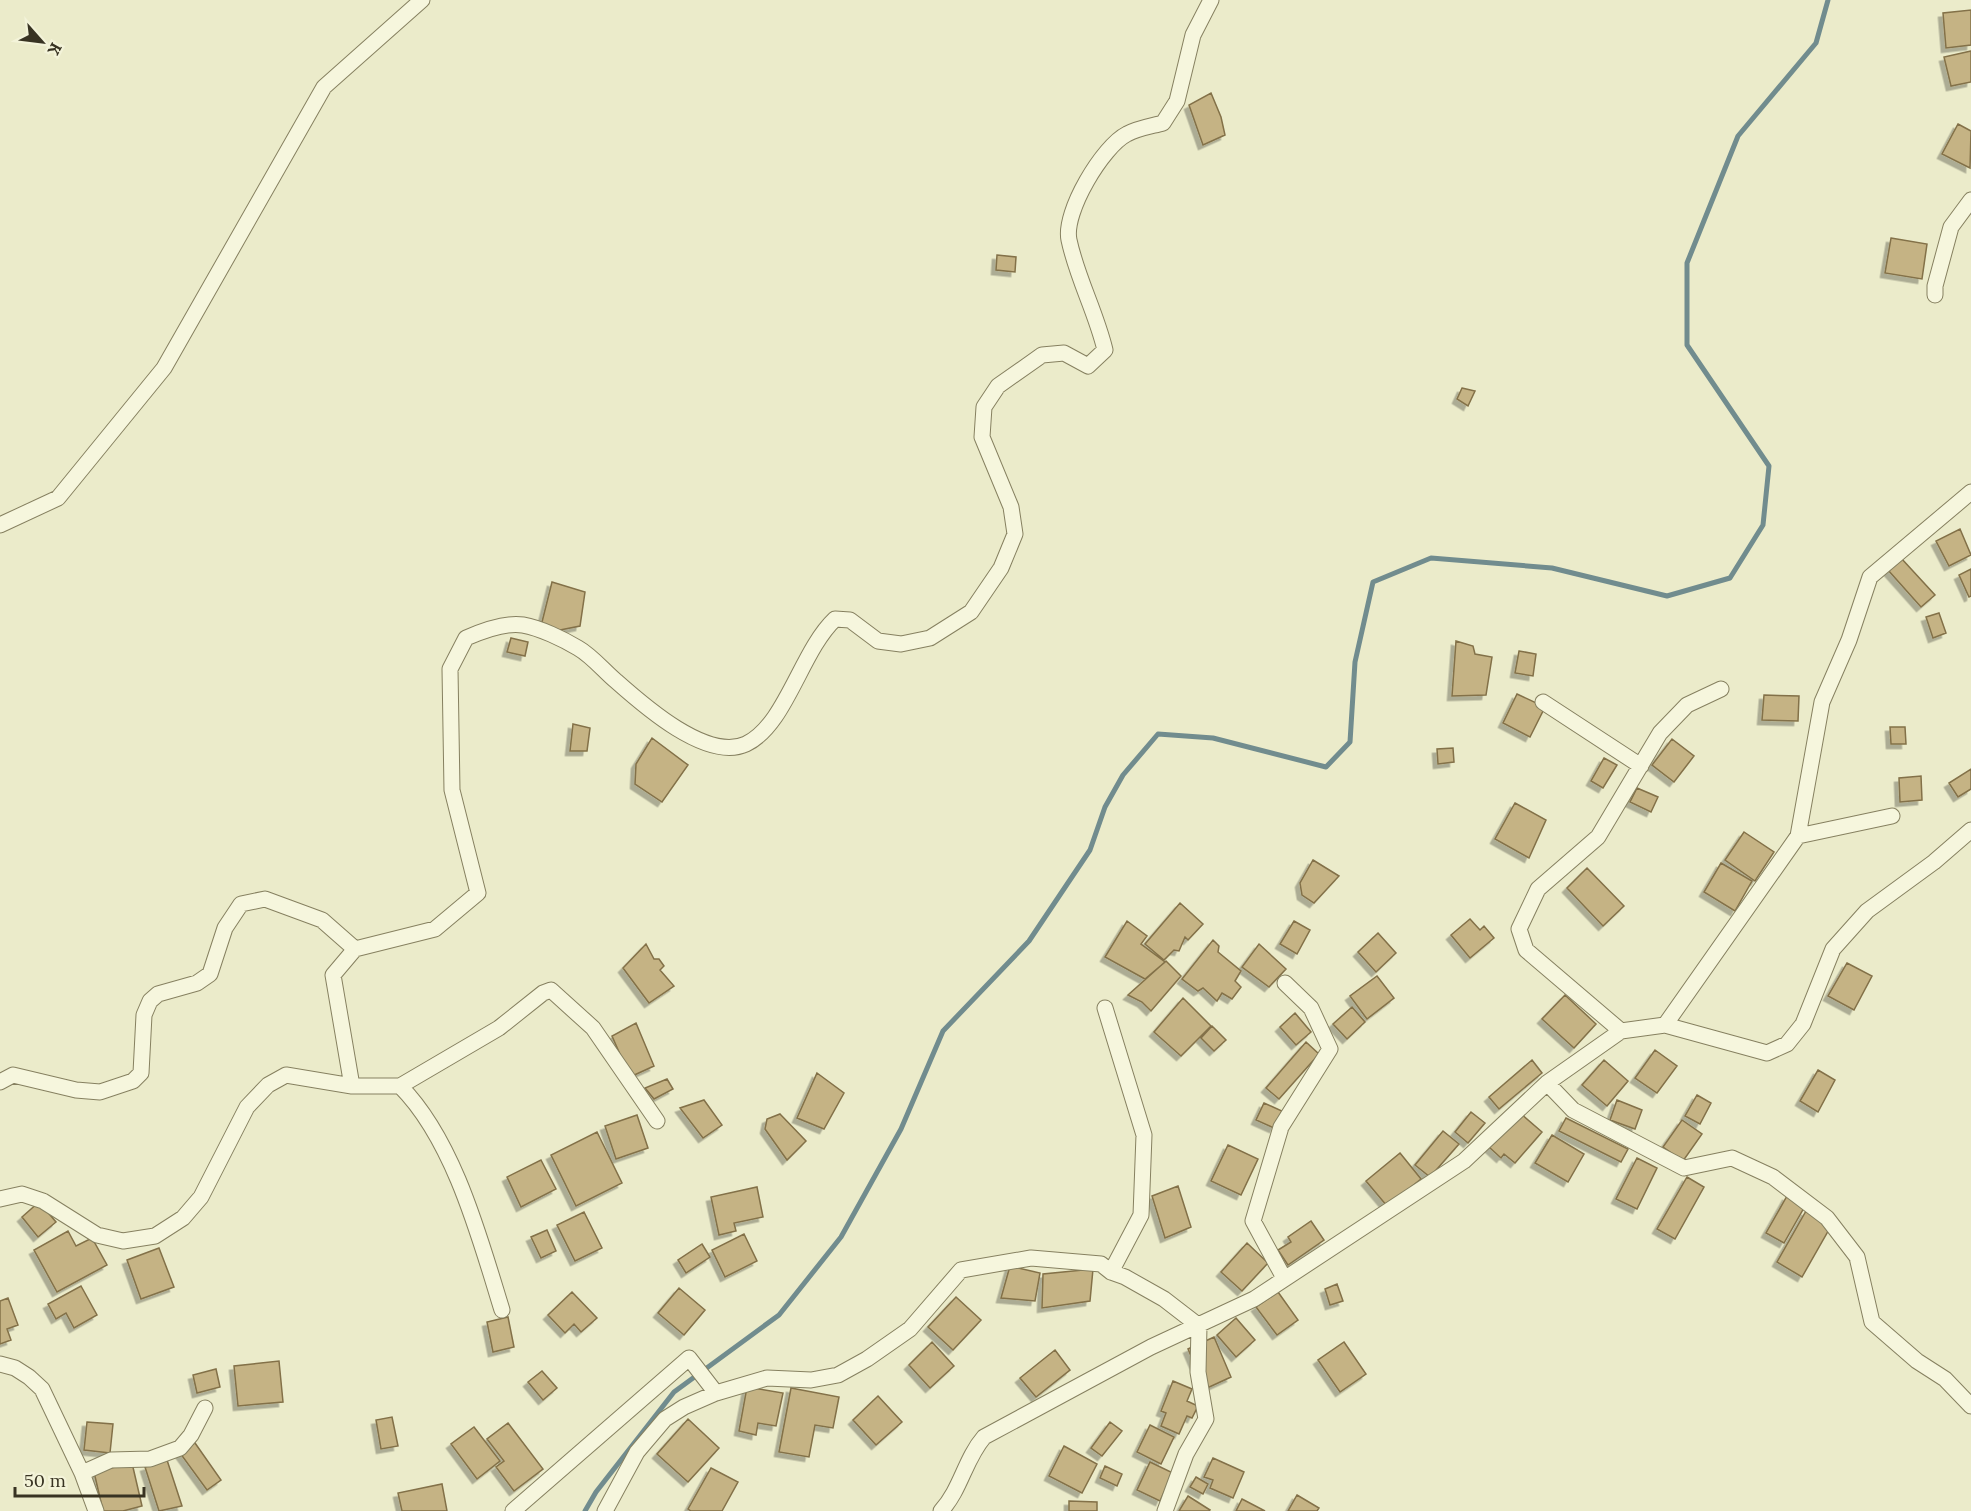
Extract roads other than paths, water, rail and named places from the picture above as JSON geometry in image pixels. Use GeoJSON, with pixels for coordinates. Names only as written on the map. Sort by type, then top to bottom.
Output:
{"type":"FeatureCollection","features":[{"type":"Feature","properties":{"kind":"street"},"geometry":{"type":"LineString","coordinates":[[0,525],[58,498],[164,368],[324,87],[422,0]]}},
{"type":"Feature","properties":{"kind":"street"},"geometry":{"type":"LineString","coordinates":[[352,1086],[333,975],[354,949],[435,929],[478,894],[452,790],[450,669],[466,638],[484,630],[522,625],[555,638],[579,648],[617,682],[685,734],[714,747],[731,747],[746,744],[770,724],[821,633],[835,619],[850,620],[878,641],[902,644],[930,638],[970,612],[1001,568],[1015,534],[1011,507],[982,436],[984,407],[998,386],[1042,355],[1064,353],[1088,366],[1105,350],[1068,237],[1072,216],[1081,192],[1101,158],[1126,134],[1163,123],[1177,101],[1193,35],[1211,0]]}},
{"type":"Feature","properties":{"kind":"street"},"geometry":{"type":"LineString","coordinates":[[1935,295],[1935,286],[1951,227],[1971,200]]}},
{"type":"Feature","properties":{"kind":"street"},"geometry":{"type":"LineString","coordinates":[[1665,1025],[1798,836],[1822,702],[1849,640],[1870,577],[1971,492]]}},
{"type":"Feature","properties":{"kind":"street"},"geometry":{"type":"LineString","coordinates":[[1621,1031],[1526,950],[1519,929],[1538,889],[1598,837],[1660,733],[1687,705],[1721,689]]}},
{"type":"Feature","properties":{"kind":"street"},"geometry":{"type":"LineString","coordinates":[[1543,702],[1641,766]]}},
{"type":"Feature","properties":{"kind":"street"},"geometry":{"type":"LineString","coordinates":[[1798,836],[1892,816]]}},
{"type":"Feature","properties":{"kind":"street"},"geometry":{"type":"LineString","coordinates":[[941,1511],[950,1501],[969,1459],[984,1437],[1151,1347],[1254,1299],[1464,1161],[1547,1083],[1621,1031],[1665,1025],[1767,1053],[1787,1044],[1803,1024],[1818,992],[1833,949],[1867,911],[1934,862],[1971,830]]}},
{"type":"Feature","properties":{"kind":"street"},"geometry":{"type":"LineString","coordinates":[[0,1082],[13,1075],[76,1090],[100,1092],[133,1081],[141,1073],[144,1015],[150,1001],[158,994],[197,983],[210,974],[225,928],[241,904],[265,899],[312,917],[322,921],[354,949]]}},
{"type":"Feature","properties":{"kind":"street"},"geometry":{"type":"LineString","coordinates":[[1284,1278],[1253,1221],[1281,1128],[1330,1049],[1311,1008],[1285,983]]}},
{"type":"Feature","properties":{"kind":"street"},"geometry":{"type":"LineString","coordinates":[[0,1199],[22,1194],[43,1200],[97,1234],[123,1241],[155,1236],[183,1218],[201,1197],[247,1107],[267,1085],[286,1075],[352,1086],[400,1086],[499,1028],[543,993],[551,990],[593,1028],[657,1121]]}},
{"type":"Feature","properties":{"kind":"street"},"geometry":{"type":"LineString","coordinates":[[1105,1008],[1144,1135],[1141,1215],[1111,1272]]}},
{"type":"Feature","properties":{"kind":"street"},"geometry":{"type":"LineString","coordinates":[[1547,1083],[1573,1110],[1684,1168],[1732,1158],[1773,1177],[1827,1218],[1857,1257],[1872,1322],[1917,1361],[1945,1379],[1971,1406]]}},
{"type":"Feature","properties":{"kind":"street"},"geometry":{"type":"LineString","coordinates":[[400,1086],[421,1111],[452,1164],[477,1227],[502,1310]]}},
{"type":"Feature","properties":{"kind":"street"},"geometry":{"type":"LineString","coordinates":[[605,1511],[637,1452],[658,1426],[684,1407],[716,1393],[768,1378],[811,1380],[838,1375],[867,1359],[910,1329],[961,1270],[1031,1258],[1101,1264],[1111,1272],[1125,1277],[1164,1299],[1199,1326]]}},
{"type":"Feature","properties":{"kind":"street"},"geometry":{"type":"LineString","coordinates":[[1165,1511],[1186,1454],[1206,1419],[1198,1372],[1199,1326]]}},
{"type":"Feature","properties":{"kind":"street"},"geometry":{"type":"LineString","coordinates":[[513,1511],[689,1358],[716,1393]]}},
{"type":"Feature","properties":{"kind":"street"},"geometry":{"type":"LineString","coordinates":[[0,1364],[15,1368],[42,1389],[82,1473],[96,1511]]}},
{"type":"Feature","properties":{"kind":"street"},"geometry":{"type":"LineString","coordinates":[[82,1473],[111,1460],[150,1459],[180,1448],[205,1408]]}},
{"type":"Feature","properties":{"kind":"waterway"},"geometry":{"type":"LineString","coordinates":[[585,1511],[596,1492],[674,1392],[779,1315],[841,1237],[901,1129],[943,1031],[1029,941],[1090,850],[1105,807],[1123,775],[1158,734],[1213,738],[1326,767],[1350,742],[1355,662],[1373,582],[1431,558],[1552,568],[1667,596],[1730,578],[1763,525],[1769,466],[1687,345],[1687,263],[1738,136],[1816,43],[1828,0]]}}]}
